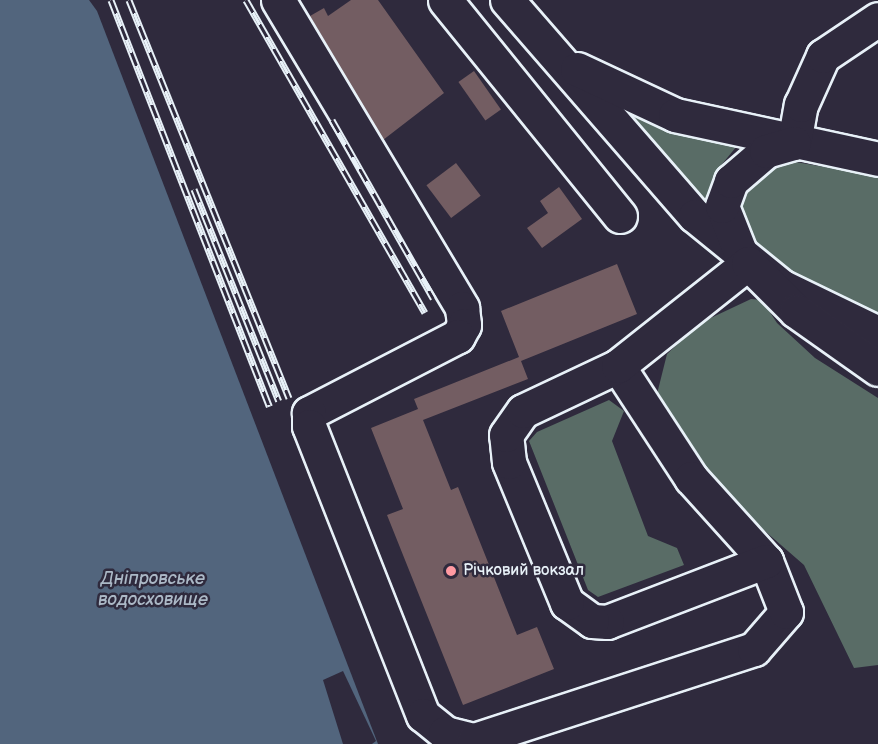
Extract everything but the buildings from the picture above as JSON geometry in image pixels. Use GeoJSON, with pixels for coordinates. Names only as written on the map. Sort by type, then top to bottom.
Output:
{"type":"FeatureCollection","features":[{"type":"Feature","properties":{"kind":"street"},"geometry":{"type":"LineString","coordinates":[[278,0],[462,308],[464,325],[458,336],[309,413],[313,437],[423,715],[446,733],[474,740],[754,649],[786,612],[766,561],[692,478],[618,366]]}},
{"type":"Feature","properties":{"kind":"street"},"geometry":{"type":"LineString","coordinates":[[445,0],[620,216]]}},
{"type":"Feature","properties":{"kind":"street"},"geometry":{"type":"LineString","coordinates":[[507,0],[695,216],[748,263],[795,311],[878,369]]}},
{"type":"Feature","properties":{"kind":"street"},"geometry":{"type":"LineString","coordinates":[[794,143],[801,105],[823,56],[878,19]]}},
{"type":"Feature","properties":{"kind":"street"},"geometry":{"type":"LineString","coordinates":[[557,58],[675,115],[794,143],[878,159]]}},
{"type":"Feature","properties":{"kind":"street"},"geometry":{"type":"LineString","coordinates":[[794,143],[766,151],[731,181],[722,206],[728,233],[748,263],[814,305],[878,333]]}},
{"type":"Feature","properties":{"kind":"street"},"geometry":{"type":"LineString","coordinates":[[748,263],[618,366],[524,411],[506,435],[509,462],[567,603],[577,614],[607,622],[766,561]]}},
{"type":"Feature","properties":{"kind":"green space"},"geometry":{"type":"Polygon","coordinates":[[[614,97],[741,141],[714,174],[707,210],[614,97]]]}},
{"type":"Feature","properties":{"kind":"green space"},"geometry":{"type":"Polygon","coordinates":[[[778,159],[878,176],[878,317],[786,271],[744,236],[739,197],[753,176],[778,159]]]}},
{"type":"Feature","properties":{"kind":"green space"},"geometry":{"type":"Polygon","coordinates":[[[751,299],[762,300],[777,323],[815,358],[878,398],[878,665],[854,668],[804,565],[719,491],[657,394],[667,354],[700,323],[751,299]]]}},
{"type":"Feature","properties":{"kind":"green space"},"geometry":{"type":"Polygon","coordinates":[[[609,400],[624,411],[612,441],[648,536],[677,548],[684,565],[598,597],[588,590],[529,441],[537,432],[609,400]]]}},
{"type":"Feature","properties":{"kind":"water","name":"Дніпровське водосховище"},"geometry":{"type":"Polygon","coordinates":[[[0,0],[89,0],[97,11],[378,744],[0,744],[0,0]]]}},
{"type":"Feature","properties":{"kind":"pier"},"geometry":{"type":"Polygon","coordinates":[[[343,671],[376,741],[372,744],[343,744],[323,680],[343,671]]]}},
{"type":"Feature","properties":{"kind":"railway"},"geometry":{"type":"LineString","coordinates":[[111,0],[269,406]]}},
{"type":"Feature","properties":{"kind":"railway"},"geometry":{"type":"LineString","coordinates":[[129,0],[289,398]]}},
{"type":"Feature","properties":{"kind":"railway"},"geometry":{"type":"LineString","coordinates":[[246,0],[425,312]]}},
{"type":"Feature","properties":{"kind":"railway"},"geometry":{"type":"LineString","coordinates":[[332,120],[433,298]]}},
{"type":"Feature","properties":{"kind":"railway"},"geometry":{"type":"LineString","coordinates":[[194,189],[279,401]]}},
{"type":"Feature","properties":{"kind":"place","name":"Річковий вокзал"},"geometry":{"type":"Point","coordinates":[451,571]}}]}
